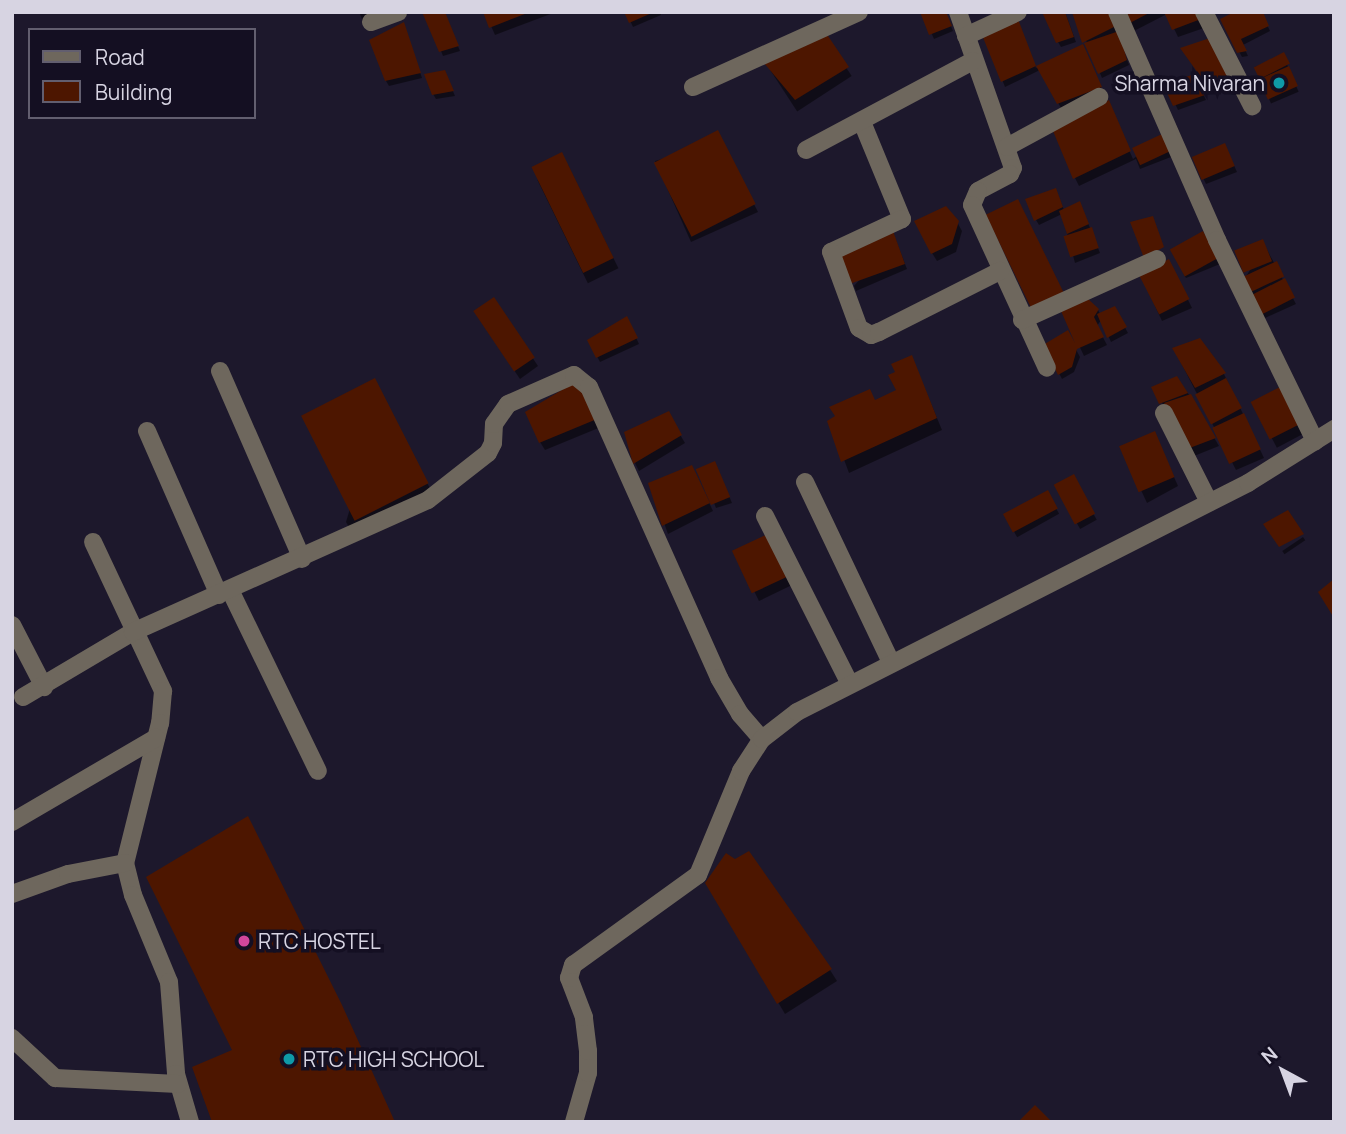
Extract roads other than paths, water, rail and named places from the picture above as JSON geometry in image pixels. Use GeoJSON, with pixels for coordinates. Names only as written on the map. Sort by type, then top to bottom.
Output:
{"type":"FeatureCollection","features":[{"type":"Feature","properties":{"kind":"street"},"geometry":{"type":"LineString","coordinates":[[371,22],[398,12]]}},
{"type":"Feature","properties":{"kind":"street"},"geometry":{"type":"LineString","coordinates":[[692,87],[859,12]]}},
{"type":"Feature","properties":{"kind":"street"},"geometry":{"type":"LineString","coordinates":[[958,12],[973,61],[1013,168],[1010,174],[978,191],[972,205],[1000,271],[1048,368]]}},
{"type":"Feature","properties":{"kind":"street"},"geometry":{"type":"LineString","coordinates":[[967,36],[1018,12]]}},
{"type":"Feature","properties":{"kind":"street"},"geometry":{"type":"LineString","coordinates":[[1117,12],[1217,240],[1315,441]]}},
{"type":"Feature","properties":{"kind":"street"},"geometry":{"type":"LineString","coordinates":[[1204,12],[1252,106]]}},
{"type":"Feature","properties":{"kind":"street"},"geometry":{"type":"LineString","coordinates":[[806,150],[973,61]]}},
{"type":"Feature","properties":{"kind":"street"},"geometry":{"type":"LineString","coordinates":[[1007,147],[1099,97]]}},
{"type":"Feature","properties":{"kind":"street"},"geometry":{"type":"LineString","coordinates":[[862,122],[902,219],[831,252],[859,328],[871,335],[879,332],[1000,271]]}},
{"type":"Feature","properties":{"kind":"street"},"geometry":{"type":"LineString","coordinates":[[1023,320],[1157,259]]}},
{"type":"Feature","properties":{"kind":"street"},"geometry":{"type":"LineString","coordinates":[[220,371],[302,559]]}},
{"type":"Feature","properties":{"kind":"street"},"geometry":{"type":"LineString","coordinates":[[23,697],[133,632],[302,559],[429,500],[488,453],[494,443],[494,424],[508,404],[564,377],[582,378],[719,678],[740,713],[762,739]]}},
{"type":"Feature","properties":{"kind":"street"},"geometry":{"type":"LineString","coordinates":[[1164,413],[1209,502]]}},
{"type":"Feature","properties":{"kind":"street"},"geometry":{"type":"LineString","coordinates":[[574,1122],[588,1073],[588,1051],[584,1017],[569,978],[573,965],[698,875],[741,771],[762,739],[797,712],[1209,502],[1334,429]]}},
{"type":"Feature","properties":{"kind":"street"},"geometry":{"type":"LineString","coordinates":[[147,431],[224,592],[318,771]]}},
{"type":"Feature","properties":{"kind":"street"},"geometry":{"type":"LineString","coordinates":[[805,482],[891,662]]}},
{"type":"Feature","properties":{"kind":"street"},"geometry":{"type":"LineString","coordinates":[[765,516],[850,684]]}},
{"type":"Feature","properties":{"kind":"street"},"geometry":{"type":"LineString","coordinates":[[93,542],[163,691],[156,738],[125,863],[173,999],[178,1084],[190,1122]]}},
{"type":"Feature","properties":{"kind":"street"},"geometry":{"type":"LineString","coordinates":[[12,625],[44,687]]}},
{"type":"Feature","properties":{"kind":"street"},"geometry":{"type":"LineString","coordinates":[[12,822],[156,738]]}},
{"type":"Feature","properties":{"kind":"street"},"geometry":{"type":"LineString","coordinates":[[12,894],[68,874],[125,863]]}},
{"type":"Feature","properties":{"kind":"street"},"geometry":{"type":"LineString","coordinates":[[12,1038],[55,1078],[178,1084]]}},
{"type":"Feature","properties":{"kind":"place","name":"Sharma Nivaran"},"geometry":{"type":"Point","coordinates":[1279,83]}},
{"type":"Feature","properties":{"kind":"place","name":"RTC HOSTEL"},"geometry":{"type":"Point","coordinates":[244,941]}},
{"type":"Feature","properties":{"kind":"place","name":"RTC HIGH SCHOOL"},"geometry":{"type":"Point","coordinates":[289,1059]}}]}
